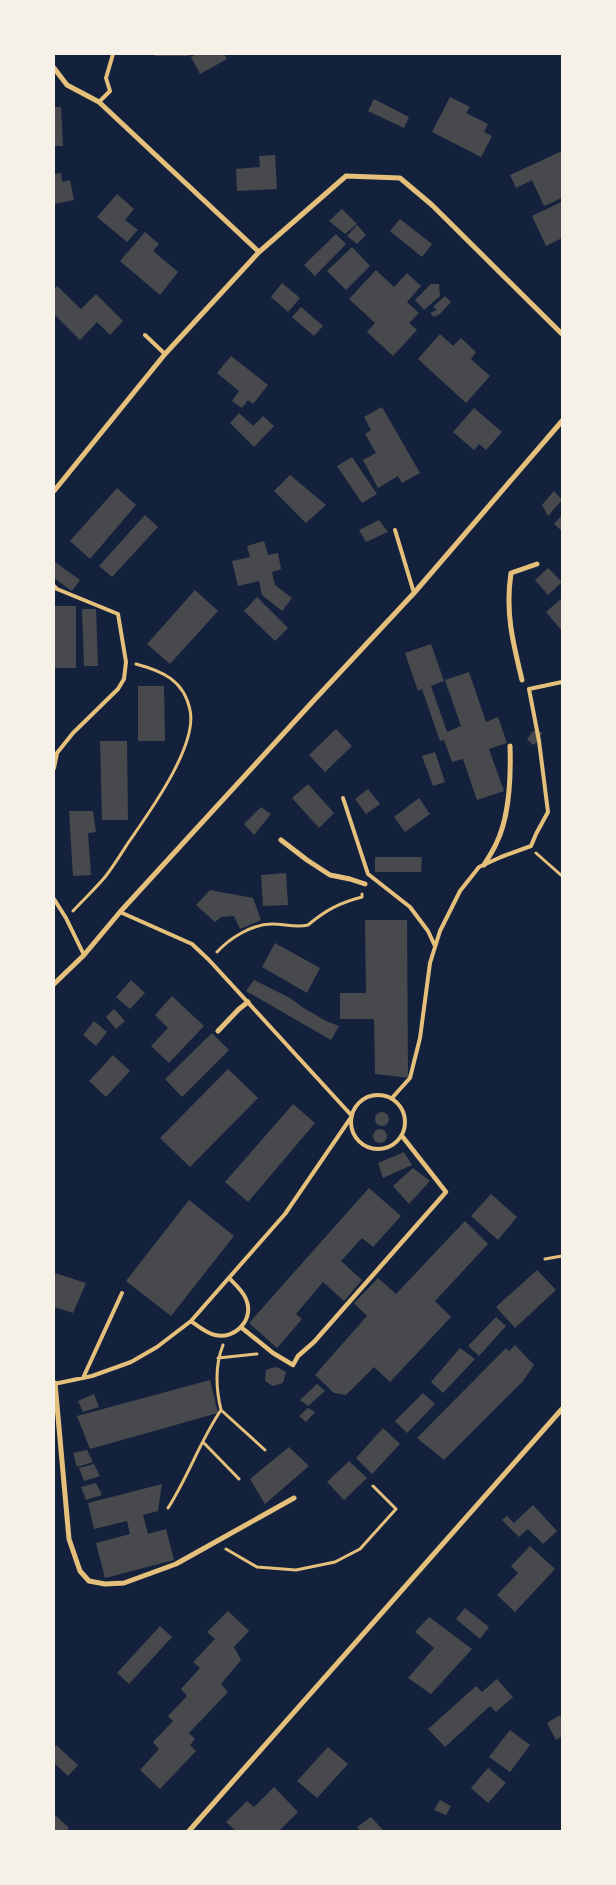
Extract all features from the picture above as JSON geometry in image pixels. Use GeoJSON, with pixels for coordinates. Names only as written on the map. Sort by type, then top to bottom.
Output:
{"type":"FeatureCollection","features":[{"type":"Feature","properties":{"kind":"street"},"geometry":{"type":"LineString","coordinates":[[54,68],[67,85],[99,102],[259,252]]}},
{"type":"Feature","properties":{"kind":"street"},"geometry":{"type":"LineString","coordinates":[[54,491],[165,354],[259,252],[346,176],[400,178],[432,205],[562,334]]}},
{"type":"Feature","properties":{"kind":"street"},"geometry":{"type":"LineString","coordinates":[[54,984],[84,956],[120,912],[414,593],[562,421]]}},
{"type":"Feature","properties":{"kind":"street"},"geometry":{"type":"LineString","coordinates":[[522,680],[509,624],[508,593],[511,573],[536,564]]}},
{"type":"Feature","properties":{"kind":"street"},"geometry":{"type":"LineString","coordinates":[[484,865],[497,843],[506,810],[511,774],[510,746]]}},
{"type":"Feature","properties":{"kind":"street"},"geometry":{"type":"LineString","coordinates":[[281,840],[330,875],[365,884]]}},
{"type":"Feature","properties":{"kind":"street"},"geometry":{"type":"LineString","coordinates":[[218,1031],[248,1002]]}},
{"type":"Feature","properties":{"kind":"street"},"geometry":{"type":"LineString","coordinates":[[242,1328],[272,1353],[293,1364],[298,1356],[314,1342],[446,1192],[402,1136]]}},
{"type":"Feature","properties":{"kind":"street"},"geometry":{"type":"LineString","coordinates":[[54,1384],[69,1538],[80,1571],[89,1581],[105,1584],[124,1583],[176,1564],[294,1498]]}},
{"type":"Feature","properties":{"kind":"street"},"geometry":{"type":"LineString","coordinates":[[188,1831],[562,1409]]}},
{"type":"Feature","properties":{"kind":"lane"},"geometry":{"type":"LineString","coordinates":[[99,102],[110,91],[106,78],[113,54]]}},
{"type":"Feature","properties":{"kind":"lane"},"geometry":{"type":"LineString","coordinates":[[144,335],[165,354]]}},
{"type":"Feature","properties":{"kind":"lane"},"geometry":{"type":"LineString","coordinates":[[395,530],[414,593]]}},
{"type":"Feature","properties":{"kind":"lane"},"geometry":{"type":"LineString","coordinates":[[54,586],[57,590],[79,597],[118,614],[126,662],[124,679],[118,689],[73,733],[57,753],[54,768]]}},
{"type":"Feature","properties":{"kind":"lane"},"geometry":{"type":"LineString","coordinates":[[392,1098],[410,1078],[420,1038],[430,963],[440,931],[460,891],[479,867],[532,846],[548,812],[540,741],[529,689],[562,682]]}},
{"type":"Feature","properties":{"kind":"lane"},"geometry":{"type":"LineString","coordinates":[[343,798],[368,874],[410,907],[428,931],[435,946]]}},
{"type":"Feature","properties":{"kind":"lane"},"geometry":{"type":"LineString","coordinates":[[54,899],[66,918],[84,956]]}},
{"type":"Feature","properties":{"kind":"lane"},"geometry":{"type":"LineString","coordinates":[[120,912],[192,944],[209,960],[352,1116]]}},
{"type":"Feature","properties":{"kind":"lane"},"geometry":{"type":"LineString","coordinates":[[384,1095],[392,1098],[398,1104],[405,1118],[406,1126],[402,1136],[392,1146],[384,1150],[375,1150],[366,1148],[354,1136],[351,1127],[352,1116],[359,1102],[366,1097],[384,1095]]}},
{"type":"Feature","properties":{"kind":"lane"},"geometry":{"type":"LineString","coordinates":[[54,1384],[92,1376],[130,1362],[157,1347],[191,1321],[285,1214],[352,1116]]}},
{"type":"Feature","properties":{"kind":"lane"},"geometry":{"type":"LineString","coordinates":[[191,1321],[214,1335],[228,1335],[242,1328],[249,1311],[247,1300],[241,1290],[229,1278]]}},
{"type":"Feature","properties":{"kind":"lane"},"geometry":{"type":"LineString","coordinates":[[82,1378],[122,1292]]}},
{"type":"Feature","properties":{"kind":"path"},"geometry":{"type":"LineString","coordinates":[[66,918],[105,878],[156,802],[182,755],[189,729],[191,712],[186,696],[177,683],[164,673],[126,662]]}},
{"type":"Feature","properties":{"kind":"path"},"geometry":{"type":"LineString","coordinates":[[529,847],[562,876]]}},
{"type":"Feature","properties":{"kind":"path"},"geometry":{"type":"LineString","coordinates":[[209,960],[235,937],[256,927],[270,924],[308,925],[323,912],[341,903],[362,897],[365,884]]}},
{"type":"Feature","properties":{"kind":"path"},"geometry":{"type":"LineString","coordinates":[[545,1259],[562,1256]]}},
{"type":"Feature","properties":{"kind":"path"},"geometry":{"type":"LineString","coordinates":[[228,1335],[218,1358],[217,1394],[220,1410],[265,1450]]}},
{"type":"Feature","properties":{"kind":"path"},"geometry":{"type":"LineString","coordinates":[[218,1358],[272,1353]]}},
{"type":"Feature","properties":{"kind":"path"},"geometry":{"type":"LineString","coordinates":[[168,1508],[181,1488],[220,1410]]}},
{"type":"Feature","properties":{"kind":"path"},"geometry":{"type":"LineString","coordinates":[[203,1442],[239,1478]]}},
{"type":"Feature","properties":{"kind":"path"},"geometry":{"type":"LineString","coordinates":[[215,1542],[257,1568],[296,1570],[335,1562],[360,1549],[396,1508],[373,1486]]}},
{"type":"Feature","properties":{"kind":"building"},"geometry":{"type":"Polygon","coordinates":[[[155,54],[188,54],[189,56],[155,56],[155,54]]]}},
{"type":"Feature","properties":{"kind":"building"},"geometry":{"type":"Polygon","coordinates":[[[196,54],[224,54],[227,59],[200,74],[191,57],[196,54]]]}},
{"type":"Feature","properties":{"kind":"building"},"geometry":{"type":"Polygon","coordinates":[[[450,97],[470,107],[466,113],[488,124],[484,132],[492,136],[481,157],[432,132],[450,97]]]}},
{"type":"Feature","properties":{"kind":"building"},"geometry":{"type":"Polygon","coordinates":[[[374,99],[409,117],[404,128],[368,111],[374,99]]]}},
{"type":"Feature","properties":{"kind":"building"},"geometry":{"type":"Polygon","coordinates":[[[54,107],[61,107],[63,146],[54,146],[54,107]]]}},
{"type":"Feature","properties":{"kind":"building"},"geometry":{"type":"Polygon","coordinates":[[[562,151],[562,198],[544,206],[532,180],[516,188],[510,175],[562,151]]]}},
{"type":"Feature","properties":{"kind":"building"},"geometry":{"type":"Polygon","coordinates":[[[275,155],[277,189],[237,191],[236,169],[260,167],[259,156],[275,155]]]}},
{"type":"Feature","properties":{"kind":"building"},"geometry":{"type":"Polygon","coordinates":[[[61,173],[62,182],[70,180],[74,200],[54,204],[54,174],[61,173]]]}},
{"type":"Feature","properties":{"kind":"building"},"geometry":{"type":"Polygon","coordinates":[[[117,194],[134,209],[125,220],[138,230],[127,242],[97,217],[117,194]]]}},
{"type":"Feature","properties":{"kind":"building"},"geometry":{"type":"Polygon","coordinates":[[[561,202],[562,238],[546,246],[532,216],[561,202]]]}},
{"type":"Feature","properties":{"kind":"building"},"geometry":{"type":"Polygon","coordinates":[[[342,209],[357,224],[345,234],[329,221],[342,209]]]}},
{"type":"Feature","properties":{"kind":"building"},"geometry":{"type":"Polygon","coordinates":[[[400,219],[432,244],[422,257],[390,231],[400,219]]]}},
{"type":"Feature","properties":{"kind":"building"},"geometry":{"type":"Polygon","coordinates":[[[357,225],[366,235],[357,244],[347,236],[357,225]]]}},
{"type":"Feature","properties":{"kind":"building"},"geometry":{"type":"Polygon","coordinates":[[[145,232],[159,244],[153,251],[178,272],[160,295],[120,261],[145,232]]]}},
{"type":"Feature","properties":{"kind":"building"},"geometry":{"type":"Polygon","coordinates":[[[336,234],[346,244],[315,276],[304,265],[336,234]]]}},
{"type":"Feature","properties":{"kind":"building"},"geometry":{"type":"Polygon","coordinates":[[[352,247],[370,266],[346,290],[327,271],[352,247]]]}},
{"type":"Feature","properties":{"kind":"building"},"geometry":{"type":"Polygon","coordinates":[[[376,270],[394,287],[407,273],[421,286],[407,302],[419,313],[409,323],[417,330],[393,356],[367,332],[375,323],[349,299],[376,270]]]}},
{"type":"Feature","properties":{"kind":"building"},"geometry":{"type":"Polygon","coordinates":[[[282,283],[300,298],[288,312],[271,297],[282,283]]]}},
{"type":"Feature","properties":{"kind":"building"},"geometry":{"type":"Polygon","coordinates":[[[431,284],[439,284],[440,296],[424,310],[415,300],[431,284]]]}},
{"type":"Feature","properties":{"kind":"building"},"geometry":{"type":"Polygon","coordinates":[[[57,286],[81,309],[96,294],[123,321],[110,335],[97,322],[80,340],[54,314],[54,290],[57,286]]]}},
{"type":"Feature","properties":{"kind":"building"},"geometry":{"type":"Polygon","coordinates":[[[445,296],[451,302],[440,314],[434,317],[430,313],[437,310],[433,307],[445,296]]]}},
{"type":"Feature","properties":{"kind":"building"},"geometry":{"type":"Polygon","coordinates":[[[301,307],[323,326],[314,336],[292,317],[301,307]]]}},
{"type":"Feature","properties":{"kind":"building"},"geometry":{"type":"Polygon","coordinates":[[[440,334],[453,346],[461,338],[476,352],[471,359],[490,376],[466,403],[418,359],[440,334]]]}},
{"type":"Feature","properties":{"kind":"building"},"geometry":{"type":"Polygon","coordinates":[[[231,356],[268,385],[253,404],[248,400],[242,408],[232,401],[239,391],[217,373],[231,356]]]}},
{"type":"Feature","properties":{"kind":"building"},"geometry":{"type":"Polygon","coordinates":[[[382,407],[420,473],[402,483],[398,476],[378,488],[363,460],[376,453],[365,434],[371,430],[364,417],[382,407]]]}},
{"type":"Feature","properties":{"kind":"building"},"geometry":{"type":"Polygon","coordinates":[[[474,408],[502,432],[486,450],[479,444],[474,450],[453,432],[474,408]]]}},
{"type":"Feature","properties":{"kind":"building"},"geometry":{"type":"Polygon","coordinates":[[[239,413],[253,426],[263,416],[274,426],[254,447],[230,423],[239,413]]]}},
{"type":"Feature","properties":{"kind":"building"},"geometry":{"type":"Polygon","coordinates":[[[352,457],[377,494],[362,503],[337,466],[352,457]]]}},
{"type":"Feature","properties":{"kind":"building"},"geometry":{"type":"Polygon","coordinates":[[[290,475],[326,505],[306,523],[274,491],[290,475]]]}},
{"type":"Feature","properties":{"kind":"building"},"geometry":{"type":"Polygon","coordinates":[[[117,488],[136,505],[90,559],[70,541],[117,488]]]}},
{"type":"Feature","properties":{"kind":"building"},"geometry":{"type":"Polygon","coordinates":[[[554,491],[562,500],[548,516],[542,505],[554,491]]]}},
{"type":"Feature","properties":{"kind":"building"},"geometry":{"type":"Polygon","coordinates":[[[145,515],[158,527],[112,577],[99,566],[145,515]]]}},
{"type":"Feature","properties":{"kind":"building"},"geometry":{"type":"Polygon","coordinates":[[[562,515],[562,531],[554,524],[562,515]]]}},
{"type":"Feature","properties":{"kind":"building"},"geometry":{"type":"Polygon","coordinates":[[[379,520],[388,532],[366,542],[359,530],[379,520]]]}},
{"type":"Feature","properties":{"kind":"building"},"geometry":{"type":"Polygon","coordinates":[[[264,541],[268,555],[278,553],[281,569],[272,572],[275,585],[292,598],[282,611],[262,595],[259,581],[238,586],[232,561],[250,557],[247,546],[264,541]]]}},
{"type":"Feature","properties":{"kind":"building"},"geometry":{"type":"Polygon","coordinates":[[[55,562],[80,580],[72,591],[54,578],[55,562]]]}},
{"type":"Feature","properties":{"kind":"building"},"geometry":{"type":"Polygon","coordinates":[[[548,568],[562,582],[548,595],[535,580],[548,568]]]}},
{"type":"Feature","properties":{"kind":"building"},"geometry":{"type":"Polygon","coordinates":[[[195,590],[218,611],[170,664],[147,644],[195,590]]]}},
{"type":"Feature","properties":{"kind":"building"},"geometry":{"type":"Polygon","coordinates":[[[257,597],[288,628],[275,641],[244,611],[257,597]]]}},
{"type":"Feature","properties":{"kind":"building"},"geometry":{"type":"Polygon","coordinates":[[[562,598],[562,631],[546,612],[562,598]]]}},
{"type":"Feature","properties":{"kind":"building"},"geometry":{"type":"Polygon","coordinates":[[[54,606],[76,606],[76,668],[54,668],[54,606]]]}},
{"type":"Feature","properties":{"kind":"building"},"geometry":{"type":"Polygon","coordinates":[[[82,609],[96,609],[98,666],[84,666],[82,609]]]}},
{"type":"Feature","properties":{"kind":"building"},"geometry":{"type":"Polygon","coordinates":[[[431,644],[444,681],[431,686],[447,732],[461,726],[445,680],[469,672],[486,722],[498,717],[507,743],[489,749],[504,791],[477,800],[463,759],[452,762],[444,740],[440,741],[422,689],[418,691],[405,653],[431,644]]]}},
{"type":"Feature","properties":{"kind":"building"},"geometry":{"type":"Polygon","coordinates":[[[138,686],[164,686],[165,741],[138,741],[138,686]]]}},
{"type":"Feature","properties":{"kind":"building"},"geometry":{"type":"Polygon","coordinates":[[[336,729],[352,746],[325,772],[309,755],[336,729]]]}},
{"type":"Feature","properties":{"kind":"building"},"geometry":{"type":"Polygon","coordinates":[[[533,731],[542,732],[539,741],[533,745],[527,739],[533,731]]]}},
{"type":"Feature","properties":{"kind":"building"},"geometry":{"type":"Polygon","coordinates":[[[100,741],[127,741],[128,820],[102,820],[100,741]]]}},
{"type":"Feature","properties":{"kind":"building"},"geometry":{"type":"Polygon","coordinates":[[[435,752],[445,782],[433,786],[422,756],[435,752]]]}},
{"type":"Feature","properties":{"kind":"building"},"geometry":{"type":"Polygon","coordinates":[[[308,784],[334,813],[319,828],[292,798],[308,784]]]}},
{"type":"Feature","properties":{"kind":"building"},"geometry":{"type":"Polygon","coordinates":[[[368,789],[380,804],[366,814],[355,799],[368,789]]]}},
{"type":"Feature","properties":{"kind":"building"},"geometry":{"type":"Polygon","coordinates":[[[419,798],[430,814],[405,832],[394,817],[419,798]]]}},
{"type":"Feature","properties":{"kind":"building"},"geometry":{"type":"Polygon","coordinates":[[[261,807],[271,814],[254,835],[244,824],[261,807]]]}},
{"type":"Feature","properties":{"kind":"building"},"geometry":{"type":"Polygon","coordinates":[[[69,811],[93,811],[96,832],[88,833],[91,875],[73,876],[69,811]]]}},
{"type":"Feature","properties":{"kind":"building"},"geometry":{"type":"Polygon","coordinates":[[[375,857],[422,857],[421,872],[375,872],[375,857]]]}},
{"type":"Feature","properties":{"kind":"building"},"geometry":{"type":"Polygon","coordinates":[[[286,873],[288,905],[263,906],[261,875],[286,873]]]}},
{"type":"Feature","properties":{"kind":"building"},"geometry":{"type":"Polygon","coordinates":[[[210,890],[253,898],[261,920],[240,929],[234,916],[221,917],[215,922],[196,905],[210,890]]]}},
{"type":"Feature","properties":{"kind":"building"},"geometry":{"type":"Polygon","coordinates":[[[365,920],[407,920],[408,1074],[410,1078],[375,1074],[374,1019],[340,1019],[340,993],[366,993],[365,920]]]}},
{"type":"Feature","properties":{"kind":"building"},"geometry":{"type":"Polygon","coordinates":[[[275,943],[320,968],[307,993],[262,967],[275,943]]]}},
{"type":"Feature","properties":{"kind":"building"},"geometry":{"type":"Polygon","coordinates":[[[131,980],[145,993],[130,1009],[116,997],[131,980]]]}},
{"type":"Feature","properties":{"kind":"building"},"geometry":{"type":"Polygon","coordinates":[[[254,980],[290,998],[326,1021],[339,1026],[331,1040],[246,991],[254,980]]]}},
{"type":"Feature","properties":{"kind":"building"},"geometry":{"type":"Polygon","coordinates":[[[172,996],[204,1026],[169,1063],[151,1046],[168,1028],[155,1015],[172,996]]]}},
{"type":"Feature","properties":{"kind":"building"},"geometry":{"type":"Polygon","coordinates":[[[114,1009],[125,1021],[116,1029],[106,1017],[114,1009]]]}},
{"type":"Feature","properties":{"kind":"building"},"geometry":{"type":"Polygon","coordinates":[[[94,1021],[107,1032],[96,1046],[83,1035],[94,1021]]]}},
{"type":"Feature","properties":{"kind":"building"},"geometry":{"type":"Polygon","coordinates":[[[212,1033],[229,1050],[182,1097],[165,1079],[212,1033]]]}},
{"type":"Feature","properties":{"kind":"building"},"geometry":{"type":"Polygon","coordinates":[[[113,1055],[130,1071],[106,1097],[89,1081],[113,1055]]]}},
{"type":"Feature","properties":{"kind":"building"},"geometry":{"type":"Polygon","coordinates":[[[228,1069],[258,1098],[190,1167],[160,1138],[228,1069]]]}},
{"type":"Feature","properties":{"kind":"building"},"geometry":{"type":"Polygon","coordinates":[[[293,1104],[315,1123],[248,1202],[225,1182],[293,1104]]]}},
{"type":"Feature","properties":{"kind":"building"},"geometry":{"type":"Polygon","coordinates":[[[382,1112],[387,1114],[389,1119],[387,1124],[382,1126],[377,1124],[375,1119],[377,1114],[382,1112]]]}},
{"type":"Feature","properties":{"kind":"building"},"geometry":{"type":"Polygon","coordinates":[[[380,1129],[385,1131],[387,1136],[385,1141],[380,1143],[375,1141],[373,1136],[375,1131],[380,1129]]]}},
{"type":"Feature","properties":{"kind":"building"},"geometry":{"type":"Polygon","coordinates":[[[404,1152],[412,1165],[383,1178],[378,1163],[404,1152]]]}},
{"type":"Feature","properties":{"kind":"building"},"geometry":{"type":"Polygon","coordinates":[[[413,1168],[430,1181],[409,1204],[393,1186],[413,1168]]]}},
{"type":"Feature","properties":{"kind":"building"},"geometry":{"type":"Polygon","coordinates":[[[369,1188],[401,1216],[373,1247],[362,1238],[341,1261],[362,1280],[344,1301],[323,1282],[296,1314],[302,1319],[277,1348],[249,1323],[369,1188]]]}},
{"type":"Feature","properties":{"kind":"building"},"geometry":{"type":"Polygon","coordinates":[[[491,1194],[517,1217],[498,1240],[471,1216],[491,1194]]]}},
{"type":"Feature","properties":{"kind":"building"},"geometry":{"type":"Polygon","coordinates":[[[189,1200],[234,1236],[171,1316],[126,1281],[189,1200]]]}},
{"type":"Feature","properties":{"kind":"building"},"geometry":{"type":"Polygon","coordinates":[[[465,1221],[488,1244],[435,1301],[451,1317],[390,1382],[374,1367],[346,1395],[334,1393],[315,1375],[367,1316],[354,1303],[378,1278],[396,1294],[465,1221]]]}},
{"type":"Feature","properties":{"kind":"building"},"geometry":{"type":"Polygon","coordinates":[[[537,1270],[556,1290],[515,1328],[496,1307],[537,1270]]]}},
{"type":"Feature","properties":{"kind":"building"},"geometry":{"type":"Polygon","coordinates":[[[55,1273],[86,1283],[73,1313],[54,1307],[55,1273]]]}},
{"type":"Feature","properties":{"kind":"building"},"geometry":{"type":"Polygon","coordinates":[[[496,1317],[506,1326],[479,1356],[468,1346],[496,1317]]]}},
{"type":"Feature","properties":{"kind":"building"},"geometry":{"type":"Polygon","coordinates":[[[515,1345],[534,1365],[523,1381],[444,1460],[417,1438],[506,1348],[509,1351],[515,1345]]]}},
{"type":"Feature","properties":{"kind":"building"},"geometry":{"type":"Polygon","coordinates":[[[460,1348],[475,1359],[443,1393],[431,1382],[460,1348]]]}},
{"type":"Feature","properties":{"kind":"building"},"geometry":{"type":"Polygon","coordinates":[[[275,1367],[286,1372],[283,1383],[273,1386],[265,1381],[266,1370],[275,1367]]]}},
{"type":"Feature","properties":{"kind":"building"},"geometry":{"type":"Polygon","coordinates":[[[210,1380],[218,1413],[90,1449],[77,1416],[210,1380]]]}},
{"type":"Feature","properties":{"kind":"building"},"geometry":{"type":"Polygon","coordinates":[[[317,1384],[325,1391],[308,1406],[300,1400],[317,1384]]]}},
{"type":"Feature","properties":{"kind":"building"},"geometry":{"type":"Polygon","coordinates":[[[423,1393],[435,1404],[407,1433],[395,1421],[423,1393]]]}},
{"type":"Feature","properties":{"kind":"building"},"geometry":{"type":"Polygon","coordinates":[[[94,1394],[99,1407],[83,1412],[78,1401],[94,1394]]]}},
{"type":"Feature","properties":{"kind":"building"},"geometry":{"type":"Polygon","coordinates":[[[308,1408],[315,1412],[306,1422],[299,1416],[308,1408]]]}},
{"type":"Feature","properties":{"kind":"building"},"geometry":{"type":"Polygon","coordinates":[[[383,1428],[400,1444],[372,1474],[356,1458],[383,1428]]]}},
{"type":"Feature","properties":{"kind":"building"},"geometry":{"type":"Polygon","coordinates":[[[289,1447],[309,1466],[265,1504],[250,1479],[289,1447]]]}},
{"type":"Feature","properties":{"kind":"building"},"geometry":{"type":"Polygon","coordinates":[[[87,1450],[93,1462],[77,1467],[73,1453],[87,1450]]]}},
{"type":"Feature","properties":{"kind":"building"},"geometry":{"type":"Polygon","coordinates":[[[349,1461],[367,1478],[344,1500],[327,1482],[349,1461]]]}},
{"type":"Feature","properties":{"kind":"building"},"geometry":{"type":"Polygon","coordinates":[[[94,1464],[100,1476],[84,1481],[79,1468],[94,1464]]]}},
{"type":"Feature","properties":{"kind":"building"},"geometry":{"type":"Polygon","coordinates":[[[96,1483],[102,1495],[86,1500],[81,1487],[96,1483]]]}},
{"type":"Feature","properties":{"kind":"building"},"geometry":{"type":"Polygon","coordinates":[[[162,1484],[158,1511],[143,1515],[148,1534],[166,1529],[174,1560],[105,1578],[96,1543],[130,1534],[127,1521],[94,1529],[88,1503],[162,1484]]]}},
{"type":"Feature","properties":{"kind":"building"},"geometry":{"type":"Polygon","coordinates":[[[533,1505],[557,1531],[543,1544],[528,1529],[519,1537],[502,1520],[507,1516],[514,1523],[533,1505]]]}},
{"type":"Feature","properties":{"kind":"building"},"geometry":{"type":"Polygon","coordinates":[[[530,1546],[555,1569],[515,1612],[497,1595],[518,1573],[511,1566],[530,1546]]]}},
{"type":"Feature","properties":{"kind":"building"},"geometry":{"type":"Polygon","coordinates":[[[465,1608],[489,1627],[480,1639],[456,1619],[465,1608]]]}},
{"type":"Feature","properties":{"kind":"building"},"geometry":{"type":"Polygon","coordinates":[[[228,1611],[249,1631],[234,1647],[241,1660],[221,1684],[228,1692],[189,1733],[195,1739],[190,1745],[196,1751],[160,1789],[140,1770],[159,1749],[153,1742],[173,1721],[168,1716],[187,1696],[181,1689],[200,1668],[193,1662],[215,1639],[207,1632],[228,1611]]]}},
{"type":"Feature","properties":{"kind":"building"},"geometry":{"type":"Polygon","coordinates":[[[429,1617],[472,1649],[431,1694],[408,1678],[434,1648],[415,1632],[429,1617]]]}},
{"type":"Feature","properties":{"kind":"building"},"geometry":{"type":"Polygon","coordinates":[[[160,1626],[172,1637],[129,1684],[117,1673],[160,1626]]]}},
{"type":"Feature","properties":{"kind":"building"},"geometry":{"type":"Polygon","coordinates":[[[497,1679],[513,1697],[496,1712],[490,1706],[445,1747],[428,1729],[476,1686],[482,1692],[497,1679]]]}},
{"type":"Feature","properties":{"kind":"building"},"geometry":{"type":"Polygon","coordinates":[[[560,1715],[562,1719],[562,1736],[556,1740],[547,1723],[560,1715]]]}},
{"type":"Feature","properties":{"kind":"building"},"geometry":{"type":"Polygon","coordinates":[[[510,1730],[530,1745],[510,1772],[489,1757],[510,1730]]]}},
{"type":"Feature","properties":{"kind":"building"},"geometry":{"type":"Polygon","coordinates":[[[56,1745],[78,1765],[68,1776],[54,1763],[54,1748],[56,1745]]]}},
{"type":"Feature","properties":{"kind":"building"},"geometry":{"type":"Polygon","coordinates":[[[328,1747],[348,1764],[317,1798],[297,1781],[328,1747]]]}},
{"type":"Feature","properties":{"kind":"building"},"geometry":{"type":"Polygon","coordinates":[[[488,1768],[506,1783],[488,1803],[471,1788],[488,1768]]]}},
{"type":"Feature","properties":{"kind":"building"},"geometry":{"type":"Polygon","coordinates":[[[274,1787],[298,1812],[279,1831],[236,1831],[226,1822],[247,1801],[254,1807],[274,1787]]]}},
{"type":"Feature","properties":{"kind":"building"},"geometry":{"type":"Polygon","coordinates":[[[440,1800],[451,1806],[446,1815],[434,1810],[440,1800]]]}},
{"type":"Feature","properties":{"kind":"building"},"geometry":{"type":"Polygon","coordinates":[[[54,1814],[69,1828],[66,1831],[54,1831],[54,1814]]]}},
{"type":"Feature","properties":{"kind":"building"},"geometry":{"type":"Polygon","coordinates":[[[371,1817],[384,1831],[360,1831],[357,1827],[371,1817]]]}}]}
